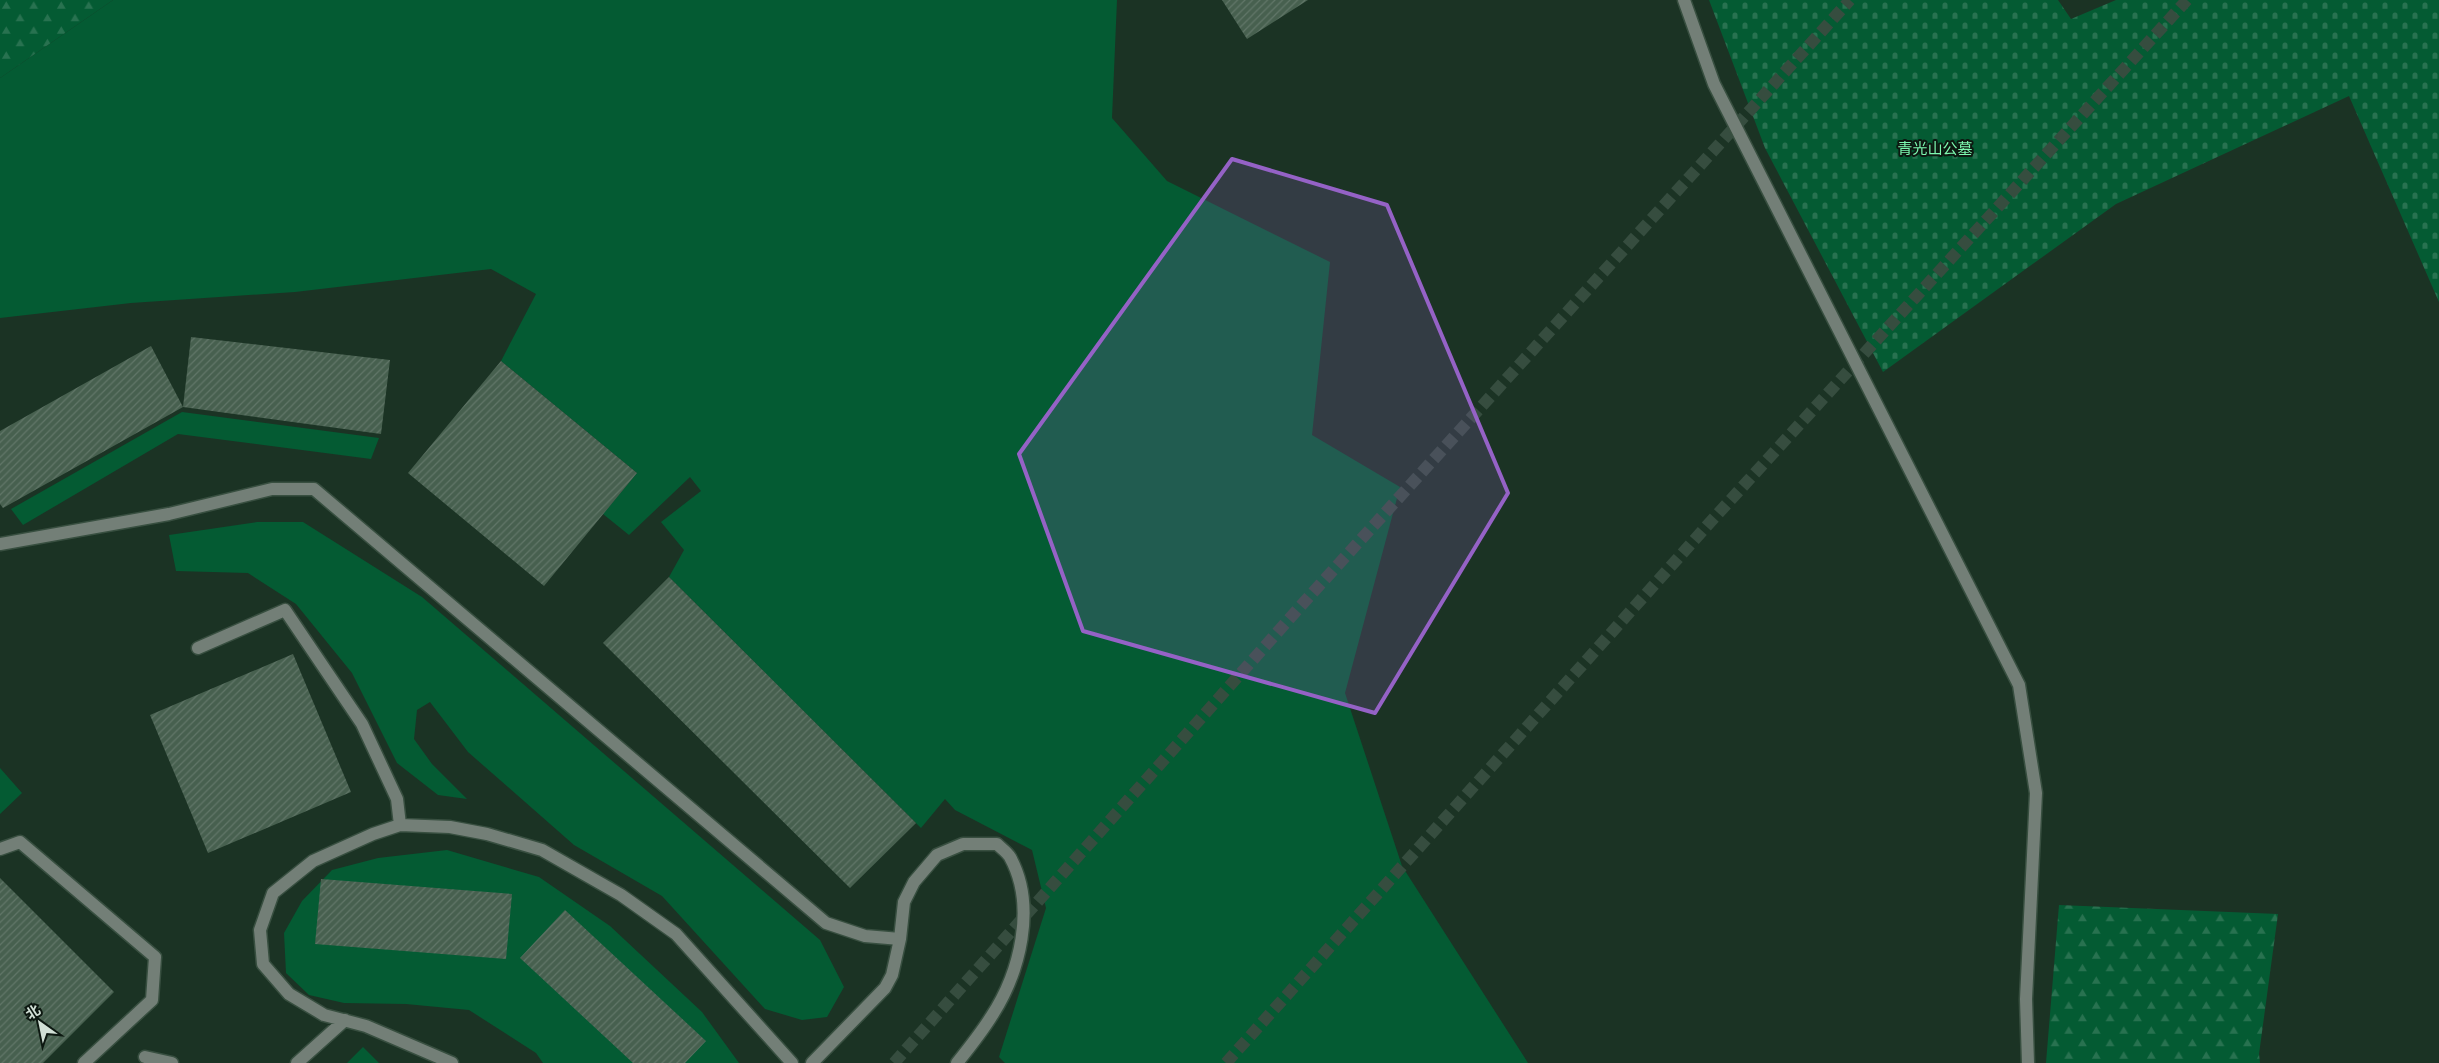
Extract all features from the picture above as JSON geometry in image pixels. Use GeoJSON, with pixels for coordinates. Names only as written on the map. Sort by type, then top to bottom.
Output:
{"type":"FeatureCollection","features":[{"type":"Feature","properties":{"kind":"street"},"geometry":{"type":"LineString","coordinates":[[1684,0],[1714,84],[2019,685],[2036,793],[2026,999],[2028,1063]]}},
{"type":"Feature","properties":{"kind":"street"},"geometry":{"type":"LineString","coordinates":[[0,544],[169,514],[272,489],[314,489],[826,923],[865,936],[900,939]]}},
{"type":"Feature","properties":{"kind":"street"},"geometry":{"type":"LineString","coordinates":[[198,648],[285,610],[362,724],[397,799],[400,825]]}},
{"type":"Feature","properties":{"kind":"street"},"geometry":{"type":"LineString","coordinates":[[452,1063],[366,1026],[324,1015],[289,994],[263,964],[260,930],[274,893],[313,861],[373,834],[400,825],[450,827],[487,834],[542,850],[621,895],[676,934],[792,1063]]}},
{"type":"Feature","properties":{"kind":"street"},"geometry":{"type":"LineString","coordinates":[[0,849],[20,842],[155,957],[152,1000],[84,1063]]}},
{"type":"Feature","properties":{"kind":"street"},"geometry":{"type":"LineString","coordinates":[[812,1063],[884,988],[892,975],[900,939],[904,902],[914,882],[937,855],[963,844],[997,844],[1010,856],[1018,881],[1024,913],[1021,936],[1012,974],[992,1016],[957,1063]]}},
{"type":"Feature","properties":{"kind":"street"},"geometry":{"type":"LineString","coordinates":[[298,1063],[345,1020]]}},
{"type":"Feature","properties":{"kind":"street"},"geometry":{"type":"LineString","coordinates":[[145,1057],[172,1063]]}},
{"type":"Feature","properties":{"kind":"highlighted area"},"geometry":{"type":"Polygon","coordinates":[[[1232,159],[1387,205],[1508,493],[1375,713],[1083,631],[1019,454],[1232,159]]]}},
{"type":"Feature","properties":{"kind":"green space"},"geometry":{"type":"Polygon","coordinates":[[[0,0],[113,0],[0,78],[0,0]]]}},
{"type":"Feature","properties":{"kind":"green space"},"geometry":{"type":"Polygon","coordinates":[[[113,0],[1117,0],[1112,118],[1167,181],[1330,262],[1312,435],[1400,487],[1345,693],[1402,866],[1528,1063],[1005,1063],[999,1057],[1046,908],[1032,850],[955,810],[945,799],[921,828],[669,577],[684,550],[661,522],[701,491],[690,477],[629,535],[603,514],[637,473],[501,361],[536,294],[491,269],[295,292],[131,303],[0,318],[0,78],[113,0]]]}},
{"type":"Feature","properties":{"kind":"green space","name":"青光山公墓"},"geometry":{"type":"Polygon","coordinates":[[[1709,0],[2058,0],[2071,19],[2116,0],[2439,0],[2439,302],[2349,96],[2116,204],[1883,372],[1765,148],[1709,0]]]}},
{"type":"Feature","properties":{"kind":"green space"},"geometry":{"type":"Polygon","coordinates":[[[182,412],[379,438],[371,459],[178,434],[23,525],[11,509],[182,412]]]}},
{"type":"Feature","properties":{"kind":"green space"},"geometry":{"type":"Polygon","coordinates":[[[257,522],[303,522],[422,597],[820,940],[844,987],[827,1017],[802,1020],[765,1009],[662,896],[574,845],[468,752],[430,702],[417,710],[414,739],[432,764],[467,799],[438,795],[397,763],[352,673],[296,604],[248,573],[176,571],[169,535],[257,522]]]}},
{"type":"Feature","properties":{"kind":"green space"},"geometry":{"type":"Polygon","coordinates":[[[0,768],[22,793],[0,814],[0,768]]]}},
{"type":"Feature","properties":{"kind":"green space"},"geometry":{"type":"Polygon","coordinates":[[[447,850],[539,877],[610,926],[702,1012],[739,1063],[543,1063],[536,1053],[469,1010],[406,1004],[344,1003],[309,995],[286,973],[284,933],[302,901],[332,870],[378,858],[447,850]]]}},
{"type":"Feature","properties":{"kind":"green space"},"geometry":{"type":"Polygon","coordinates":[[[2059,905],[2278,914],[2259,1054],[2260,1063],[2046,1063],[2059,905]]]}},
{"type":"Feature","properties":{"kind":"green space"},"geometry":{"type":"Polygon","coordinates":[[[363,1047],[379,1063],[347,1063],[363,1047]]]}},
{"type":"Feature","properties":{"kind":"building"},"geometry":{"type":"Polygon","coordinates":[[[1222,0],[1308,0],[1247,39],[1222,0]]]}},
{"type":"Feature","properties":{"kind":"building"},"geometry":{"type":"Polygon","coordinates":[[[191,337],[390,360],[381,434],[183,407],[191,337]]]}},
{"type":"Feature","properties":{"kind":"building"},"geometry":{"type":"Polygon","coordinates":[[[151,346],[183,407],[3,508],[0,504],[0,431],[151,346]]]}},
{"type":"Feature","properties":{"kind":"building"},"geometry":{"type":"Polygon","coordinates":[[[501,361],[637,473],[544,586],[408,473],[501,361]]]}},
{"type":"Feature","properties":{"kind":"building"},"geometry":{"type":"Polygon","coordinates":[[[669,577],[916,823],[850,888],[603,643],[669,577]]]}},
{"type":"Feature","properties":{"kind":"building"},"geometry":{"type":"Polygon","coordinates":[[[293,654],[351,792],[208,853],[150,715],[293,654]]]}},
{"type":"Feature","properties":{"kind":"building"},"geometry":{"type":"Polygon","coordinates":[[[0,878],[114,992],[43,1063],[0,1063],[0,878]]]}},
{"type":"Feature","properties":{"kind":"building"},"geometry":{"type":"Polygon","coordinates":[[[321,879],[512,894],[506,959],[315,944],[321,879]]]}},
{"type":"Feature","properties":{"kind":"building"},"geometry":{"type":"Polygon","coordinates":[[[565,910],[706,1041],[685,1063],[633,1063],[520,958],[565,910]]]}},
{"type":"Feature","properties":{"kind":"tunnel"},"geometry":{"type":"LineString","coordinates":[[894,1063],[1307,599],[1850,0]]}},
{"type":"Feature","properties":{"kind":"tunnel"},"geometry":{"type":"LineString","coordinates":[[1226,1063],[1714,518],[2187,0]]}}]}
